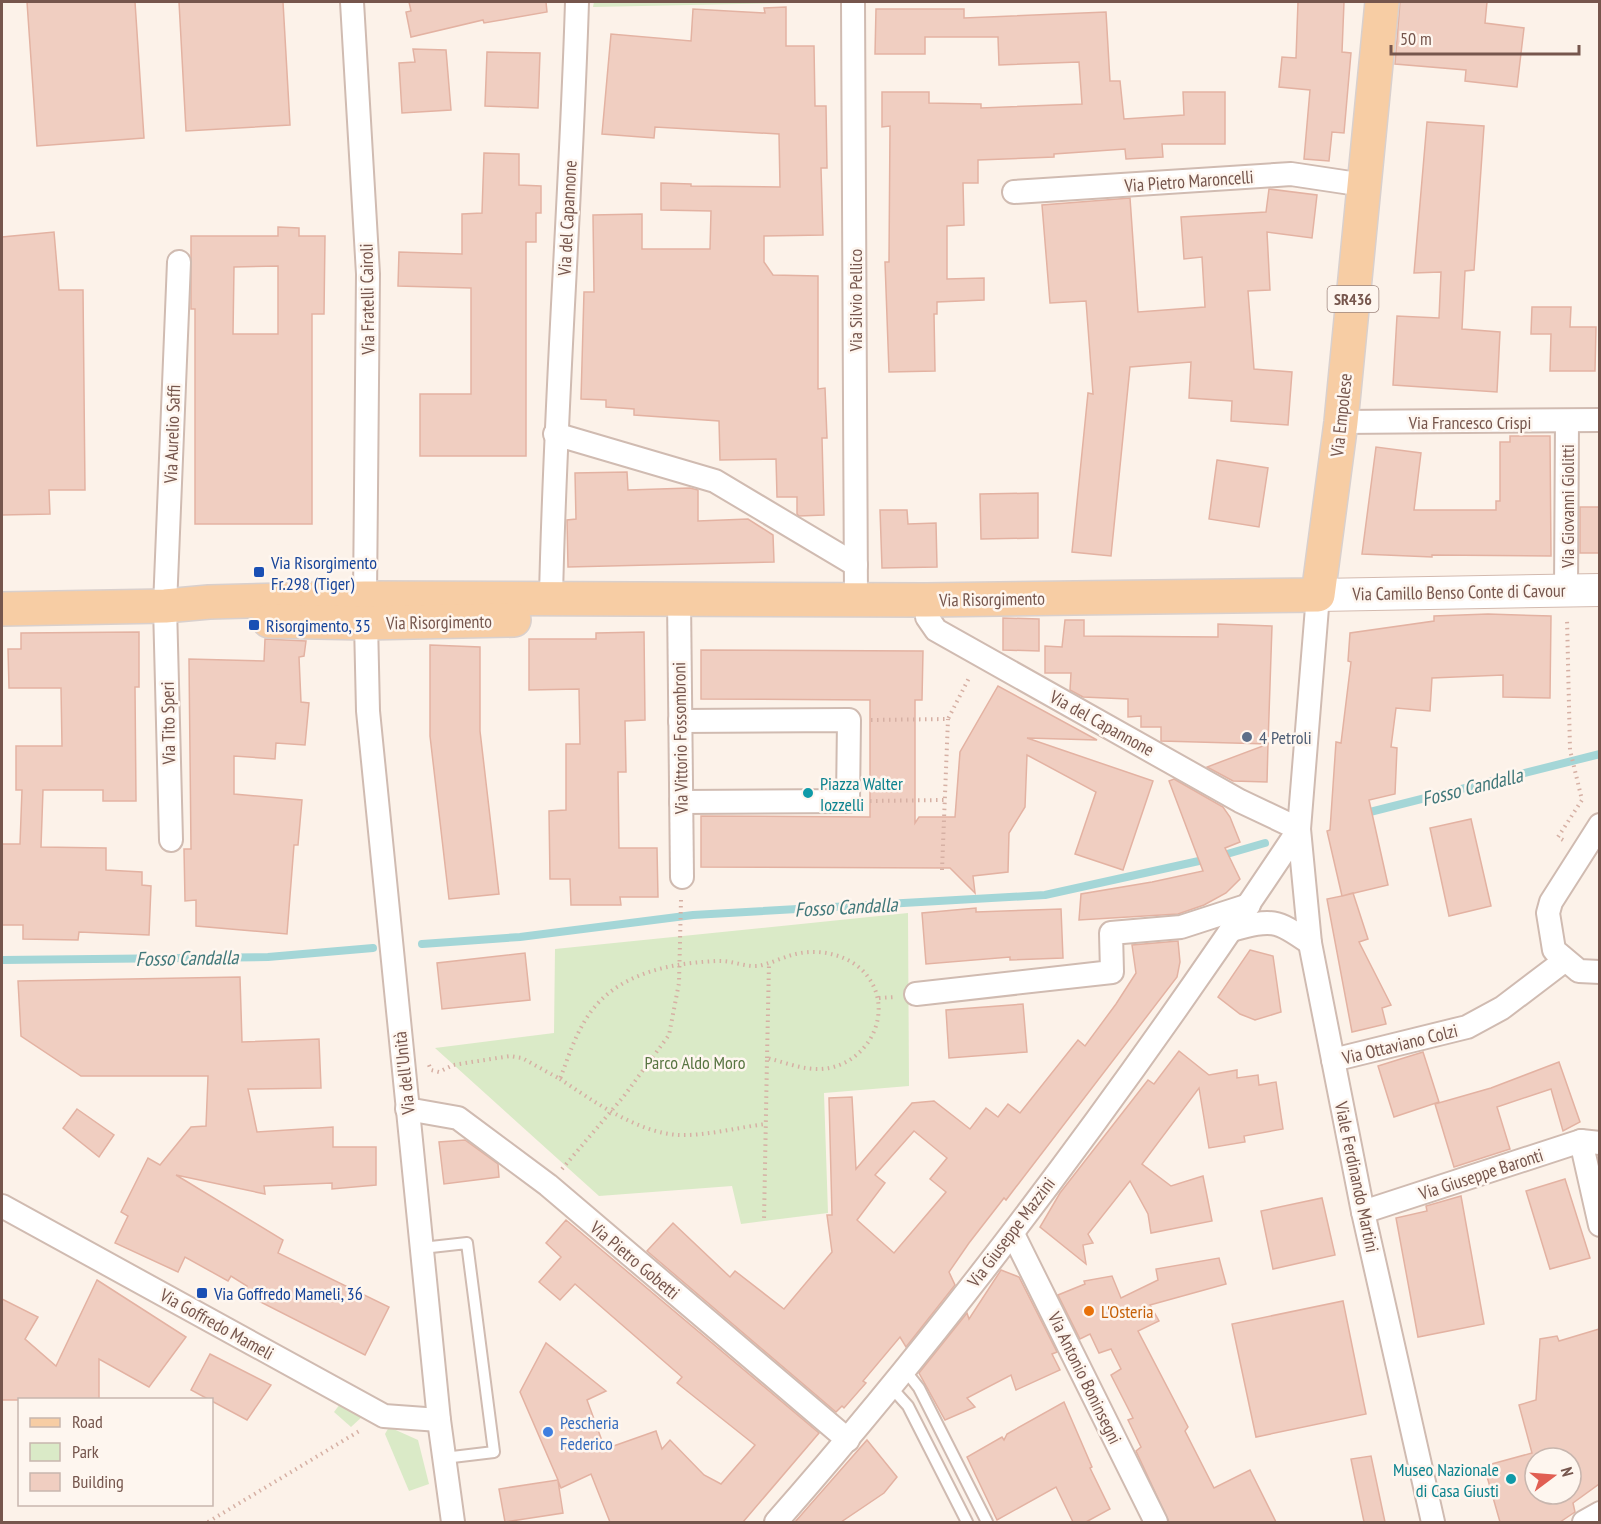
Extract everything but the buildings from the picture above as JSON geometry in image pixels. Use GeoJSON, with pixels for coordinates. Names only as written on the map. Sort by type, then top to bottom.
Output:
{"type":"FeatureCollection","features":[{"type":"Feature","properties":{"kind":"main road","name":"Via Empolese"},"geometry":{"type":"LineString","coordinates":[[1318,596],[1341,422],[1382,2]]}},
{"type":"Feature","properties":{"kind":"main road","name":"Via Camillo Benso Conte di Cavour"},"geometry":{"type":"LineString","coordinates":[[1318,596],[1599,590]]}},
{"type":"Feature","properties":{"kind":"main road","name":"Via Risorgimento"},"geometry":{"type":"LineString","coordinates":[[365,610],[551,598],[926,600],[1318,596]]}},
{"type":"Feature","properties":{"kind":"main road"},"geometry":{"type":"LineString","coordinates":[[365,610],[570,607],[625,598]]}},
{"type":"Feature","properties":{"kind":"main road","name":"Via Risorgimento"},"geometry":{"type":"LineString","coordinates":[[2,609],[182,607],[604,618],[645,603],[672,599]]}},
{"type":"Feature","properties":{"kind":"street","name":"Via Fratelli Cairoli"},"geometry":{"type":"LineString","coordinates":[[352,2],[368,274],[365,610]]}},
{"type":"Feature","properties":{"kind":"street","name":"Via del Capannone"},"geometry":{"type":"LineString","coordinates":[[551,598],[555,434],[573,124],[577,2]]}},
{"type":"Feature","properties":{"kind":"street","name":"Via Silvio Pellico"},"geometry":{"type":"LineString","coordinates":[[853,2],[855,598]]}},
{"type":"Feature","properties":{"kind":"street","name":"Via Pietro Maroncelli"},"geometry":{"type":"LineString","coordinates":[[1014,192],[1291,174],[1364,185]]}},
{"type":"Feature","properties":{"kind":"street","name":"Via Aurelio Saffi"},"geometry":{"type":"LineString","coordinates":[[179,261],[182,607]]}},
{"type":"Feature","properties":{"kind":"street","name":"Via Francesco Crispi"},"geometry":{"type":"LineString","coordinates":[[1341,422],[1599,420]]}},
{"type":"Feature","properties":{"kind":"street","name":"Via Giovanni Giolitti"},"geometry":{"type":"LineString","coordinates":[[1566,590],[1567,421]]}},
{"type":"Feature","properties":{"kind":"street"},"geometry":{"type":"LineString","coordinates":[[555,434],[715,481],[856,565]]}},
{"type":"Feature","properties":{"kind":"street","name":"Via Empolese"},"geometry":{"type":"LineString","coordinates":[[1299,829],[1318,596]]}},
{"type":"Feature","properties":{"kind":"street","name":"Via Vittorio Fossombroni"},"geometry":{"type":"LineString","coordinates":[[672,599],[680,721],[682,877]]}},
{"type":"Feature","properties":{"kind":"street","name":"Via del Capannone"},"geometry":{"type":"LineString","coordinates":[[926,600],[927,617],[936,630],[1240,801],[1299,829]]}},
{"type":"Feature","properties":{"kind":"street","name":"Via Tito Speri"},"geometry":{"type":"LineString","coordinates":[[171,840],[182,607]]}},
{"type":"Feature","properties":{"kind":"street","name":"Via dell'Unità"},"geometry":{"type":"LineString","coordinates":[[365,610],[368,711],[439,1420],[453,1522]]}},
{"type":"Feature","properties":{"kind":"street"},"geometry":{"type":"LineString","coordinates":[[680,721],[849,720],[848,801],[681,802]]}},
{"type":"Feature","properties":{"kind":"street"},"geometry":{"type":"LineString","coordinates":[[1599,825],[1551,902],[1548,913],[1554,950],[1564,962],[1579,971],[1599,972]]}},
{"type":"Feature","properties":{"kind":"street","name":"Via Giuseppe Mazzini"},"geometry":{"type":"LineString","coordinates":[[776,1522],[848,1440],[1013,1234],[1232,930],[1299,829]]}},
{"type":"Feature","properties":{"kind":"street","name":"Viale Ferdinando Martini"},"geometry":{"type":"LineString","coordinates":[[1299,829],[1310,943],[1363,1212],[1433,1522]]}},
{"type":"Feature","properties":{"kind":"street"},"geometry":{"type":"LineString","coordinates":[[916,994],[1112,972],[1111,933],[1181,927],[1249,905]]}},
{"type":"Feature","properties":{"kind":"street"},"geometry":{"type":"LineString","coordinates":[[1232,930],[1259,922],[1280,922],[1310,943]]}},
{"type":"Feature","properties":{"kind":"street","name":"Via Ottaviano Colzi"},"geometry":{"type":"LineString","coordinates":[[1333,1060],[1467,1027],[1502,1008],[1564,962]]}},
{"type":"Feature","properties":{"kind":"street","name":"Via Pietro Gobetti"},"geometry":{"type":"LineString","coordinates":[[407,1109],[458,1118],[548,1185],[848,1440]]}},
{"type":"Feature","properties":{"kind":"street"},"geometry":{"type":"LineString","coordinates":[[1590,1142],[1599,1225]]}},
{"type":"Feature","properties":{"kind":"street","name":"Via Giuseppe Baronti"},"geometry":{"type":"LineString","coordinates":[[1363,1212],[1590,1142]]}},
{"type":"Feature","properties":{"kind":"street","name":"Via Goffredo Mameli"},"geometry":{"type":"LineString","coordinates":[[2,1206],[384,1416],[439,1420]]}},
{"type":"Feature","properties":{"kind":"street","name":"Via Antonio Boninsegni"},"geometry":{"type":"LineString","coordinates":[[1013,1234],[1156,1522]]}},
{"type":"Feature","properties":{"kind":"street"},"geometry":{"type":"LineString","coordinates":[[1584,1522],[1599,1513]]}},
{"type":"Feature","properties":{"kind":"lane"},"geometry":{"type":"LineString","coordinates":[[422,1248],[467,1243],[494,1452],[444,1458]]}},
{"type":"Feature","properties":{"kind":"lane"},"geometry":{"type":"LineString","coordinates":[[897,1378],[908,1406],[967,1522]]}},
{"type":"Feature","properties":{"kind":"lane"},"geometry":{"type":"LineString","coordinates":[[897,1378],[919,1388],[987,1522]]}},
{"type":"Feature","properties":{"kind":"path"},"geometry":{"type":"LineString","coordinates":[[1566,590],[1570,750],[1575,773]]}},
{"type":"Feature","properties":{"kind":"path"},"geometry":{"type":"LineString","coordinates":[[942,870],[948,719],[981,655]]}},
{"type":"Feature","properties":{"kind":"path"},"geometry":{"type":"LineString","coordinates":[[849,720],[948,719]]}},
{"type":"Feature","properties":{"kind":"path"},"geometry":{"type":"LineString","coordinates":[[848,801],[945,800]]}},
{"type":"Feature","properties":{"kind":"path"},"geometry":{"type":"LineString","coordinates":[[548,1185],[610,1113],[669,1035],[680,965],[681,907]]}},
{"type":"Feature","properties":{"kind":"path"},"geometry":{"type":"LineString","coordinates":[[560,1079],[580,1029],[593,1008],[621,984],[638,975],[680,965],[722,960],[754,966],[795,954],[822,951],[846,960],[861,969],[879,998],[877,1029],[866,1048],[834,1066],[819,1069],[767,1058]]}},
{"type":"Feature","properties":{"kind":"path"},"geometry":{"type":"LineString","coordinates":[[764,1221],[769,962]]}},
{"type":"Feature","properties":{"kind":"path"},"geometry":{"type":"LineString","coordinates":[[402,1058],[426,1054],[431,1070],[439,1072],[453,1065],[510,1056],[522,1058],[560,1079],[610,1113],[667,1134],[682,1135],[766,1124]]}},
{"type":"Feature","properties":{"kind":"path"},"geometry":{"type":"LineString","coordinates":[[208,1522],[384,1416]]}},
{"type":"Feature","properties":{"kind":"green space"},"geometry":{"type":"Polygon","coordinates":[[[594,2],[839,2],[593,7],[594,2]]]}},
{"type":"Feature","properties":{"kind":"green space","name":"Parco Aldo Moro"},"geometry":{"type":"Polygon","coordinates":[[[908,913],[909,1086],[824,1093],[828,1213],[741,1224],[732,1186],[599,1196],[435,1048],[554,1033],[555,949],[908,913]]]}},
{"type":"Feature","properties":{"kind":"green space"},"geometry":{"type":"Polygon","coordinates":[[[340,1404],[364,1415],[351,1427],[334,1412],[340,1404]]]}},
{"type":"Feature","properties":{"kind":"green space"},"geometry":{"type":"Polygon","coordinates":[[[389,1427],[418,1440],[429,1484],[409,1491],[385,1434],[389,1427]]]}},
{"type":"Feature","properties":{"kind":"waterway","name":"Fosso Candalla"},"geometry":{"type":"LineString","coordinates":[[1362,814],[1600,754]]}},
{"type":"Feature","properties":{"kind":"waterway","name":"Fosso Candalla"},"geometry":{"type":"LineString","coordinates":[[1220,856],[1265,843]]}},
{"type":"Feature","properties":{"kind":"waterway","name":"Fosso Candalla"},"geometry":{"type":"LineString","coordinates":[[422,944],[520,937],[693,915],[1045,895],[1208,859]]}},
{"type":"Feature","properties":{"kind":"waterway","name":"Fosso Candalla"},"geometry":{"type":"LineString","coordinates":[[2,960],[268,957],[373,948]]}},
{"type":"Feature","properties":{"kind":"place","name":"Via Risorgimento Fr.298 (Tiger)"},"geometry":{"type":"Point","coordinates":[259,572]}},
{"type":"Feature","properties":{"kind":"place","name":"Risorgimento, 35"},"geometry":{"type":"Point","coordinates":[254,625]}},
{"type":"Feature","properties":{"kind":"place","name":"4 Petroli"},"geometry":{"type":"Point","coordinates":[1247,737]}},
{"type":"Feature","properties":{"kind":"place","name":"Piazza Walter Iozzelli"},"geometry":{"type":"Point","coordinates":[808,793]}},
{"type":"Feature","properties":{"kind":"place","name":"Via Goffredo Mameli, 36"},"geometry":{"type":"Point","coordinates":[202,1293]}},
{"type":"Feature","properties":{"kind":"place","name":"L'Osteria"},"geometry":{"type":"Point","coordinates":[1089,1311]}},
{"type":"Feature","properties":{"kind":"place","name":"Pescheria Federico"},"geometry":{"type":"Point","coordinates":[548,1432]}},
{"type":"Feature","properties":{"kind":"place","name":"Museo Nazionale di Casa Giusti"},"geometry":{"type":"Point","coordinates":[1511,1479]}}]}
